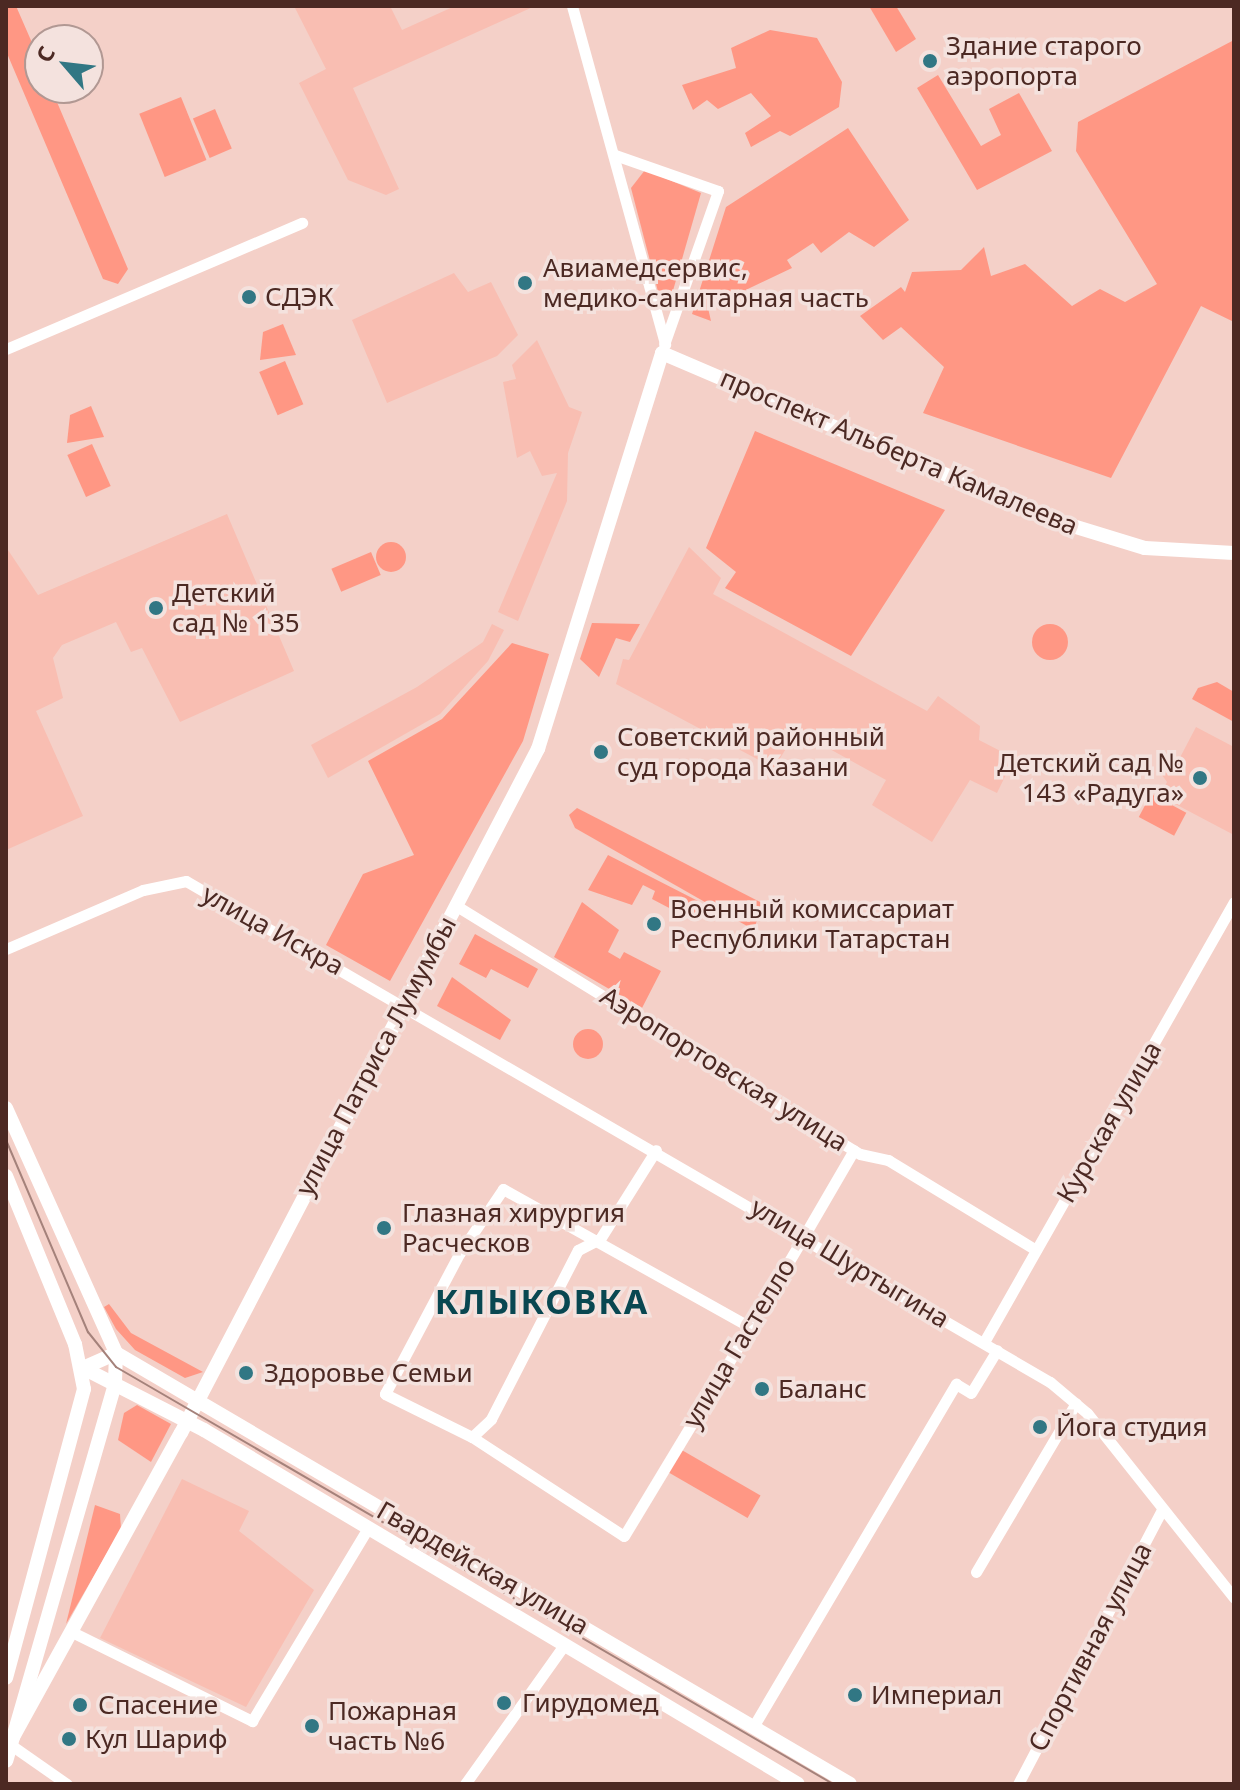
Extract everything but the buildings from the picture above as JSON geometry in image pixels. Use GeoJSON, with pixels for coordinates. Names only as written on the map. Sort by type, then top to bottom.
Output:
{"type":"FeatureCollection","features":[{"type":"Feature","properties":{"kind":"main road","name":"проспект Альберта Камалеева"},"geometry":{"type":"LineString","coordinates":[[663,348],[1050,519],[1145,548],[1234,553]]}},
{"type":"Feature","properties":{"kind":"main road","name":"улица Патриса Лумумбы"},"geometry":{"type":"LineString","coordinates":[[12,1741],[74,1633],[187,1421],[560,697],[663,348]]}},
{"type":"Feature","properties":{"kind":"main road"},"geometry":{"type":"LineString","coordinates":[[6,1108],[116,1353],[115,1384],[6,1761]]}},
{"type":"Feature","properties":{"kind":"main road"},"geometry":{"type":"LineString","coordinates":[[6,1120],[26,1155]]}},
{"type":"Feature","properties":{"kind":"main road"},"geometry":{"type":"LineString","coordinates":[[6,1176],[83,1368],[80,1411],[6,1678]]}},
{"type":"Feature","properties":{"kind":"main road","name":"Гвардейская улица"},"geometry":{"type":"LineString","coordinates":[[116,1353],[850,1784]]}},
{"type":"Feature","properties":{"kind":"main road"},"geometry":{"type":"LineString","coordinates":[[83,1368],[116,1353]]}},
{"type":"Feature","properties":{"kind":"main road","name":"Гвардейская улица"},"geometry":{"type":"LineString","coordinates":[[83,1368],[187,1421],[798,1784]]}},
{"type":"Feature","properties":{"kind":"street"},"geometry":{"type":"LineString","coordinates":[[572,6],[615,155],[663,348]]}},
{"type":"Feature","properties":{"kind":"street","name":"улица Патриса Лумумбы"},"geometry":{"type":"LineString","coordinates":[[615,155],[718,191],[663,348]]}},
{"type":"Feature","properties":{"kind":"street"},"geometry":{"type":"LineString","coordinates":[[623,187],[649,167]]}},
{"type":"Feature","properties":{"kind":"street"},"geometry":{"type":"LineString","coordinates":[[6,349],[302,223]]}},
{"type":"Feature","properties":{"kind":"street","name":"улица Искра"},"geometry":{"type":"LineString","coordinates":[[6,949],[143,890],[186,881],[403,1003]]}},
{"type":"Feature","properties":{"kind":"street","name":"Курская улица"},"geometry":{"type":"LineString","coordinates":[[984,1342],[1234,902]]}},
{"type":"Feature","properties":{"kind":"street","name":"Аэропортовская улица"},"geometry":{"type":"LineString","coordinates":[[455,905],[854,1150],[888,1160],[1036,1250]]}},
{"type":"Feature","properties":{"kind":"street","name":"улица Шуртыгина"},"geometry":{"type":"LineString","coordinates":[[403,1003],[804,1235],[997,1350],[1076,1403],[1234,1598]]}},
{"type":"Feature","properties":{"kind":"street"},"geometry":{"type":"LineString","coordinates":[[656,1150],[600,1239],[578,1250],[491,1419],[472,1437],[385,1394],[459,1254],[503,1189],[600,1239],[750,1327]]}},
{"type":"Feature","properties":{"kind":"street","name":"улица Гастелло"},"geometry":{"type":"LineString","coordinates":[[472,1437],[624,1536],[854,1150]]}},
{"type":"Feature","properties":{"kind":"street"},"geometry":{"type":"LineString","coordinates":[[753,1727],[956,1384],[971,1393],[997,1350]]}},
{"type":"Feature","properties":{"kind":"street"},"geometry":{"type":"LineString","coordinates":[[976,1572],[1076,1403]]}},
{"type":"Feature","properties":{"kind":"street","name":"Спортивная улица"},"geometry":{"type":"LineString","coordinates":[[1018,1784],[1162,1510]]}},
{"type":"Feature","properties":{"kind":"street"},"geometry":{"type":"LineString","coordinates":[[74,1633],[252,1721],[368,1528]]}},
{"type":"Feature","properties":{"kind":"street"},"geometry":{"type":"LineString","coordinates":[[465,1784],[564,1645]]}},
{"type":"Feature","properties":{"kind":"street"},"geometry":{"type":"LineString","coordinates":[[12,1741],[67,1784]]}},
{"type":"Feature","properties":{"kind":"shaded area"},"geometry":{"type":"Polygon","coordinates":[[[6,6],[16,6],[24,24],[24,93],[6,51],[6,6]]]}},
{"type":"Feature","properties":{"kind":"shaded area"},"geometry":{"type":"Polygon","coordinates":[[[294,6],[390,6],[402,30],[455,6],[535,6],[353,88],[399,189],[386,195],[348,180],[299,83],[326,69],[294,6]]]}},
{"type":"Feature","properties":{"kind":"shaded area"},"geometry":{"type":"Polygon","coordinates":[[[869,6],[896,6],[916,39],[896,52],[869,6]]]}},
{"type":"Feature","properties":{"kind":"shaded area"},"geometry":{"type":"Polygon","coordinates":[[[770,30],[817,38],[842,82],[839,107],[790,136],[780,131],[751,147],[745,133],[771,116],[751,93],[718,109],[707,100],[693,110],[682,85],[736,68],[731,48],[770,30]]]}},
{"type":"Feature","properties":{"kind":"shaded area"},"geometry":{"type":"Polygon","coordinates":[[[1234,40],[1234,322],[1201,306],[1111,478],[923,413],[944,367],[901,327],[883,340],[860,316],[901,287],[905,292],[912,272],[961,270],[984,247],[991,276],[1025,264],[1072,306],[1100,289],[1125,302],[1157,284],[1076,151],[1078,122],[1234,40]]]}},
{"type":"Feature","properties":{"kind":"shaded area"},"geometry":{"type":"Polygon","coordinates":[[[938,75],[981,146],[1001,135],[989,109],[1019,93],[1052,151],[977,190],[917,88],[938,75]]]}},
{"type":"Feature","properties":{"kind":"shaded area"},"geometry":{"type":"Polygon","coordinates":[[[181,97],[206,160],[165,177],[139,114],[181,97]]]}},
{"type":"Feature","properties":{"kind":"shaded area"},"geometry":{"type":"Polygon","coordinates":[[[29,104],[58,104],[128,269],[118,284],[103,279],[29,104]]]}},
{"type":"Feature","properties":{"kind":"shaded area"},"geometry":{"type":"Polygon","coordinates":[[[215,109],[232,149],[210,158],[193,118],[215,109]]]}},
{"type":"Feature","properties":{"kind":"shaded area"},"geometry":{"type":"Polygon","coordinates":[[[848,128],[909,220],[874,247],[849,232],[821,253],[813,243],[787,260],[792,268],[708,308],[711,321],[692,314],[726,207],[848,128]]]}},
{"type":"Feature","properties":{"kind":"shaded area"},"geometry":{"type":"Polygon","coordinates":[[[645,170],[701,193],[668,308],[661,303],[631,188],[645,170]]]}},
{"type":"Feature","properties":{"kind":"shaded area"},"geometry":{"type":"Polygon","coordinates":[[[454,273],[468,292],[491,282],[518,335],[497,356],[387,403],[352,320],[454,273]]]}},
{"type":"Feature","properties":{"kind":"shaded area"},"geometry":{"type":"Polygon","coordinates":[[[283,324],[296,355],[260,360],[263,332],[283,324]]]}},
{"type":"Feature","properties":{"kind":"shaded area"},"geometry":{"type":"Polygon","coordinates":[[[537,340],[569,407],[582,412],[568,453],[567,501],[518,621],[498,612],[557,473],[542,476],[530,451],[517,458],[503,382],[516,379],[512,365],[537,340]]]}},
{"type":"Feature","properties":{"kind":"shaded area"},"geometry":{"type":"Polygon","coordinates":[[[285,361],[303,404],[278,415],[259,372],[285,361]]]}},
{"type":"Feature","properties":{"kind":"shaded area"},"geometry":{"type":"Polygon","coordinates":[[[91,406],[104,437],[67,443],[70,415],[91,406]]]}},
{"type":"Feature","properties":{"kind":"shaded area"},"geometry":{"type":"Polygon","coordinates":[[[755,431],[945,510],[851,656],[725,588],[736,572],[706,548],[755,431]]]}},
{"type":"Feature","properties":{"kind":"shaded area"},"geometry":{"type":"Polygon","coordinates":[[[92,444],[111,486],[86,497],[67,455],[92,444]]]}},
{"type":"Feature","properties":{"kind":"shaded area","name":"Детский сад № 135"},"geometry":{"type":"Polygon","coordinates":[[[227,514],[294,671],[180,722],[142,648],[131,652],[116,622],[62,645],[53,658],[63,698],[36,711],[83,816],[6,850],[6,547],[38,595],[227,514]]]}},
{"type":"Feature","properties":{"kind":"shaded area"},"geometry":{"type":"Polygon","coordinates":[[[391,542],[402,546],[406,557],[402,568],[391,572],[380,568],[376,557],[380,546],[391,542]]]}},
{"type":"Feature","properties":{"kind":"shaded area"},"geometry":{"type":"Polygon","coordinates":[[[689,547],[721,578],[713,594],[927,711],[938,696],[980,726],[979,740],[1014,758],[997,793],[970,780],[932,842],[872,805],[886,780],[797,731],[774,768],[616,684],[623,659],[629,660],[689,547]]]}},
{"type":"Feature","properties":{"kind":"shaded area"},"geometry":{"type":"Polygon","coordinates":[[[371,552],[381,575],[341,592],[331,569],[371,552]]]}},
{"type":"Feature","properties":{"kind":"shaded area"},"geometry":{"type":"Polygon","coordinates":[[[592,623],[640,624],[630,642],[616,638],[599,677],[580,659],[592,623]]]}},
{"type":"Feature","properties":{"kind":"shaded area"},"geometry":{"type":"Polygon","coordinates":[[[492,624],[504,630],[488,661],[440,714],[328,778],[311,745],[417,687],[483,642],[492,624]]]}},
{"type":"Feature","properties":{"kind":"shaded area"},"geometry":{"type":"Polygon","coordinates":[[[1050,624],[1063,629],[1068,642],[1063,655],[1050,660],[1037,655],[1032,642],[1037,629],[1050,624]]]}},
{"type":"Feature","properties":{"kind":"shaded area"},"geometry":{"type":"Polygon","coordinates":[[[512,643],[549,654],[523,741],[390,981],[326,945],[363,874],[414,855],[368,761],[442,719],[512,643]]]}},
{"type":"Feature","properties":{"kind":"shaded area"},"geometry":{"type":"Polygon","coordinates":[[[1217,682],[1234,692],[1234,722],[1192,699],[1198,688],[1217,682]]]}},
{"type":"Feature","properties":{"kind":"shaded area","name":"Детский сад № 143 «Радуга»"},"geometry":{"type":"Polygon","coordinates":[[[1196,727],[1234,747],[1234,835],[1160,796],[1167,782],[1162,775],[1174,769],[1196,727]]]}},
{"type":"Feature","properties":{"kind":"shaded area"},"geometry":{"type":"Polygon","coordinates":[[[1151,794],[1186,813],[1174,836],[1139,817],[1151,794]]]}},
{"type":"Feature","properties":{"kind":"shaded area"},"geometry":{"type":"Polygon","coordinates":[[[577,808],[762,903],[754,930],[575,828],[569,815],[577,808]]]}},
{"type":"Feature","properties":{"kind":"shaded area"},"geometry":{"type":"Polygon","coordinates":[[[608,855],[698,901],[694,921],[652,899],[655,891],[643,885],[632,905],[588,890],[608,855]]]}},
{"type":"Feature","properties":{"kind":"shaded area"},"geometry":{"type":"Polygon","coordinates":[[[582,902],[619,930],[608,952],[620,959],[624,952],[661,971],[642,1008],[554,957],[582,902]]]}},
{"type":"Feature","properties":{"kind":"shaded area"},"geometry":{"type":"Polygon","coordinates":[[[475,934],[538,969],[528,988],[491,969],[486,978],[459,964],[475,934]]]}},
{"type":"Feature","properties":{"kind":"shaded area"},"geometry":{"type":"Polygon","coordinates":[[[452,977],[511,1020],[500,1040],[437,1006],[452,977]]]}},
{"type":"Feature","properties":{"kind":"shaded area"},"geometry":{"type":"Polygon","coordinates":[[[588,1029],[598,1034],[603,1044],[598,1054],[588,1059],[578,1054],[573,1044],[578,1034],[588,1029]]]}},
{"type":"Feature","properties":{"kind":"shaded area"},"geometry":{"type":"Polygon","coordinates":[[[109,1304],[131,1333],[203,1372],[185,1378],[135,1350],[116,1329],[104,1307],[109,1304]]]}},
{"type":"Feature","properties":{"kind":"shaded area"},"geometry":{"type":"Polygon","coordinates":[[[137,1405],[171,1424],[151,1462],[118,1440],[124,1413],[137,1405]]]}},
{"type":"Feature","properties":{"kind":"shaded area"},"geometry":{"type":"Polygon","coordinates":[[[680,1449],[761,1496],[748,1518],[667,1472],[680,1449]]]}},
{"type":"Feature","properties":{"kind":"shaded area"},"geometry":{"type":"Polygon","coordinates":[[[182,1479],[249,1511],[239,1531],[314,1590],[246,1707],[100,1638],[182,1479]]]}},
{"type":"Feature","properties":{"kind":"shaded area"},"geometry":{"type":"Polygon","coordinates":[[[95,1505],[120,1514],[121,1529],[66,1624],[95,1505]]]}},
{"type":"Feature","properties":{"kind":"tram line"},"geometry":{"type":"LineString","coordinates":[[6,1140],[88,1332],[116,1367],[833,1784]]}},
{"type":"Feature","properties":{"kind":"place","name":"Здание старого аэропорта"},"geometry":{"type":"Point","coordinates":[930,61]}},
{"type":"Feature","properties":{"kind":"place","name":"Авиамедсервис, медико-санитарная часть"},"geometry":{"type":"Point","coordinates":[525,283]}},
{"type":"Feature","properties":{"kind":"place","name":"СДЭК"},"geometry":{"type":"Point","coordinates":[249,297]}},
{"type":"Feature","properties":{"kind":"place","name":"Детский сад № 135"},"geometry":{"type":"Point","coordinates":[156,608]}},
{"type":"Feature","properties":{"kind":"place","name":"Советский районный суд города Казани"},"geometry":{"type":"Point","coordinates":[601,752]}},
{"type":"Feature","properties":{"kind":"place","name":"Детский сад № 143 «Радуга»"},"geometry":{"type":"Point","coordinates":[1200,778]}},
{"type":"Feature","properties":{"kind":"place","name":"Военный комиссариат Республики Татарстан"},"geometry":{"type":"Point","coordinates":[654,924]}},
{"type":"Feature","properties":{"kind":"place","name":"Глазная хирургия Расческов"},"geometry":{"type":"Point","coordinates":[384,1228]}},
{"type":"Feature","properties":{"kind":"place","name":"Здоровье Семьи"},"geometry":{"type":"Point","coordinates":[246,1373]}},
{"type":"Feature","properties":{"kind":"place","name":"Баланс"},"geometry":{"type":"Point","coordinates":[762,1389]}},
{"type":"Feature","properties":{"kind":"place","name":"Йога студия"},"geometry":{"type":"Point","coordinates":[1040,1427]}},
{"type":"Feature","properties":{"kind":"place","name":"Империал"},"geometry":{"type":"Point","coordinates":[855,1695]}},
{"type":"Feature","properties":{"kind":"place","name":"Гирудомед"},"geometry":{"type":"Point","coordinates":[504,1703]}},
{"type":"Feature","properties":{"kind":"place","name":"Спасение"},"geometry":{"type":"Point","coordinates":[80,1705]}},
{"type":"Feature","properties":{"kind":"place","name":"Пожарная часть №6"},"geometry":{"type":"Point","coordinates":[312,1726]}},
{"type":"Feature","properties":{"kind":"place","name":"Кул Шариф"},"geometry":{"type":"Point","coordinates":[69,1739]}},
{"type":"Feature","properties":{"kind":"district","name":"КЛЫКОВКА"},"geometry":{"type":"Point","coordinates":[542,1302]}}]}
